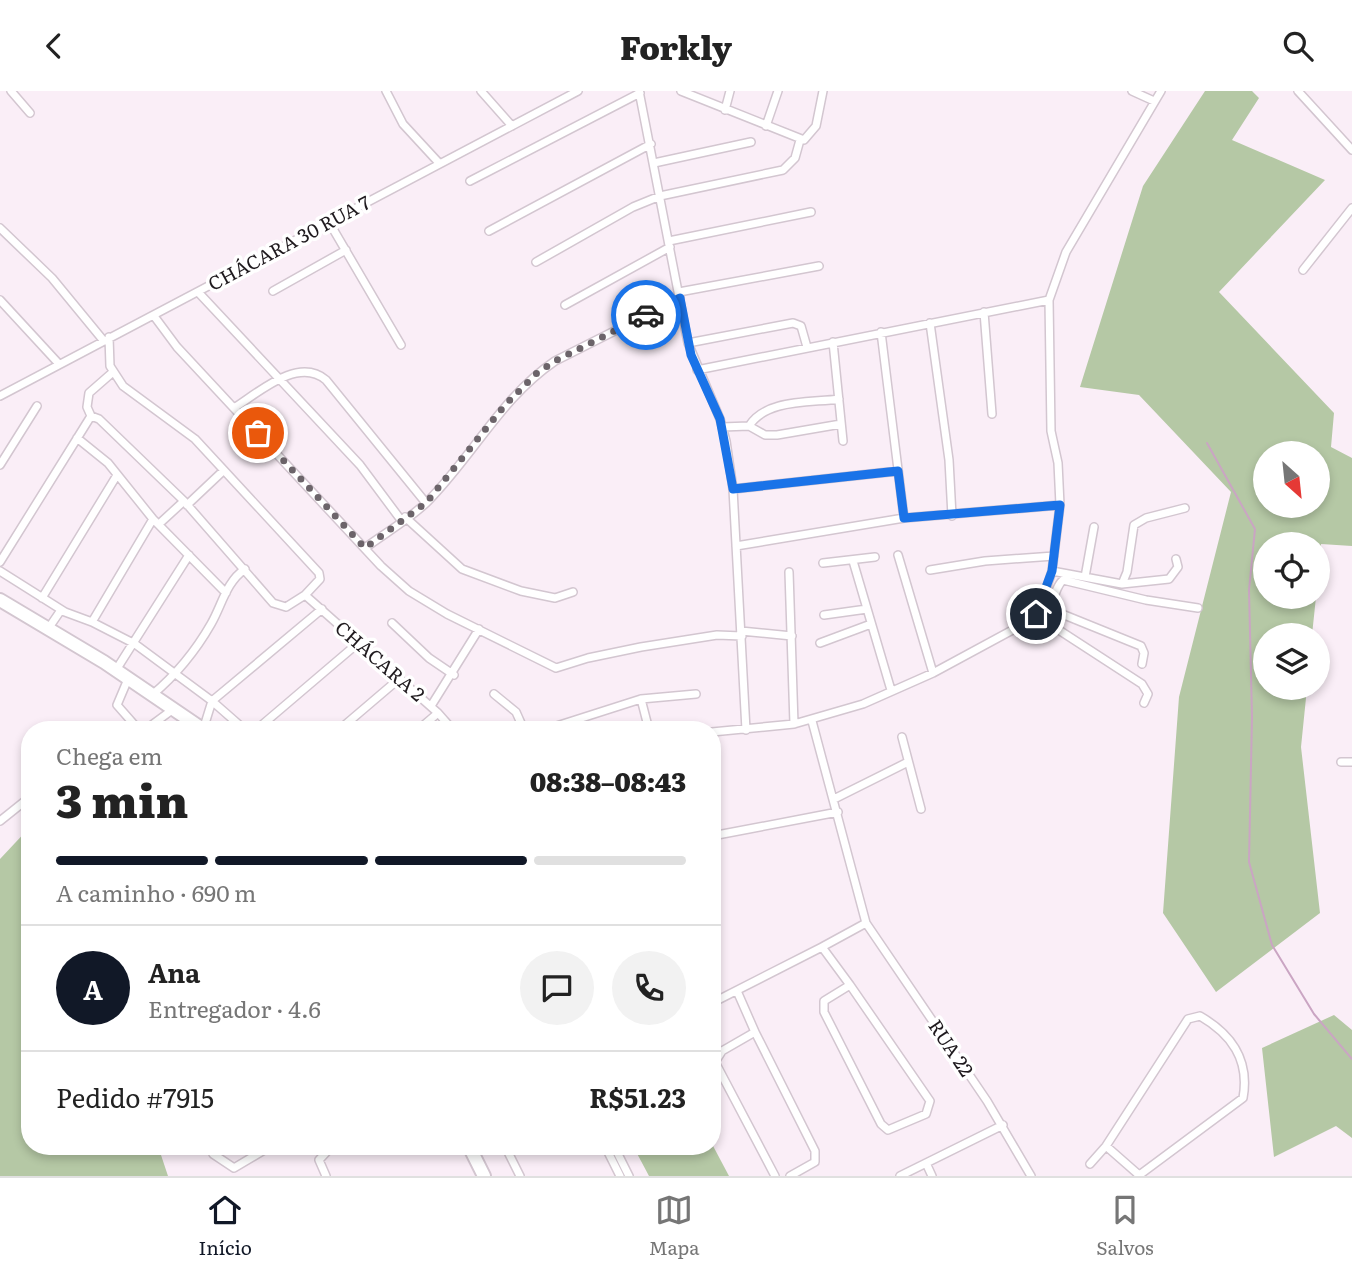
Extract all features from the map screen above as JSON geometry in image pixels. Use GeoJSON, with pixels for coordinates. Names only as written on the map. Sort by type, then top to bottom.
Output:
{"type":"FeatureCollection","features":[{"type":"Feature","properties":{"kind":"main road"},"geometry":{"type":"LineString","coordinates":[[0,600],[116,670],[190,721]]}},
{"type":"Feature","properties":{"kind":"main road"},"geometry":{"type":"LineString","coordinates":[[474,1155],[484,1176]]}},
{"type":"Feature","properties":{"kind":"street"},"geometry":{"type":"LineString","coordinates":[[10,91],[30,113]]}},
{"type":"Feature","properties":{"kind":"street"},"geometry":{"type":"LineString","coordinates":[[386,91],[402,124],[439,163]]}},
{"type":"Feature","properties":{"kind":"street"},"geometry":{"type":"LineString","coordinates":[[481,91],[512,125]]}},
{"type":"Feature","properties":{"kind":"street","name":"CHÁCARA 30 RUA 7"},"geometry":{"type":"LineString","coordinates":[[0,396],[578,91]]}},
{"type":"Feature","properties":{"kind":"street"},"geometry":{"type":"LineString","coordinates":[[681,91],[800,140],[808,138],[814,131],[822,91]]}},
{"type":"Feature","properties":{"kind":"street"},"geometry":{"type":"LineString","coordinates":[[725,110],[730,91]]}},
{"type":"Feature","properties":{"kind":"street"},"geometry":{"type":"LineString","coordinates":[[766,126],[778,91]]}},
{"type":"Feature","properties":{"kind":"street"},"geometry":{"type":"LineString","coordinates":[[1132,91],[1154,101]]}},
{"type":"Feature","properties":{"kind":"street"},"geometry":{"type":"LineString","coordinates":[[721,731],[812,721],[863,704],[933,673],[1020,626],[1040,608],[1052,571],[1060,505],[1058,463],[1051,431],[1049,300],[1066,252],[1161,91]]}},
{"type":"Feature","properties":{"kind":"street"},"geometry":{"type":"LineString","coordinates":[[1297,91],[1352,150]]}},
{"type":"Feature","properties":{"kind":"street"},"geometry":{"type":"LineString","coordinates":[[470,180],[640,92],[688,343],[722,427],[733,489],[742,634],[742,697],[746,730]]}},
{"type":"Feature","properties":{"kind":"street"},"geometry":{"type":"LineString","coordinates":[[536,262],[633,207],[660,196],[783,170],[795,158],[800,140]]}},
{"type":"Feature","properties":{"kind":"street"},"geometry":{"type":"LineString","coordinates":[[654,163],[751,142]]}},
{"type":"Feature","properties":{"kind":"street"},"geometry":{"type":"LineString","coordinates":[[489,231],[651,144]]}},
{"type":"Feature","properties":{"kind":"street"},"geometry":{"type":"LineString","coordinates":[[1303,269],[1352,208]]}},
{"type":"Feature","properties":{"kind":"street"},"geometry":{"type":"LineString","coordinates":[[565,305],[669,244],[811,212]]}},
{"type":"Feature","properties":{"kind":"street"},"geometry":{"type":"LineString","coordinates":[[329,222],[401,345]]}},
{"type":"Feature","properties":{"kind":"street"},"geometry":{"type":"LineString","coordinates":[[0,228],[52,278],[106,339],[113,372],[140,400],[195,439],[321,577],[305,595],[286,607],[278,606],[185,503],[99,419],[91,416],[86,407],[89,393],[113,372]]}},
{"type":"Feature","properties":{"kind":"street"},"geometry":{"type":"LineString","coordinates":[[273,291],[346,250]]}},
{"type":"Feature","properties":{"kind":"street"},"geometry":{"type":"LineString","coordinates":[[365,548],[426,503],[505,405],[537,373],[555,361],[680,295],[819,266]]}},
{"type":"Feature","properties":{"kind":"street"},"geometry":{"type":"LineString","coordinates":[[198,292],[360,465],[403,519],[462,569],[521,591],[555,598],[573,592]]}},
{"type":"Feature","properties":{"kind":"street"},"geometry":{"type":"LineString","coordinates":[[0,300],[59,364]]}},
{"type":"Feature","properties":{"kind":"street"},"geometry":{"type":"LineString","coordinates":[[697,370],[1049,300]]}},
{"type":"Feature","properties":{"kind":"street"},"geometry":{"type":"LineString","coordinates":[[984,312],[992,414]]}},
{"type":"Feature","properties":{"kind":"street"},"geometry":{"type":"LineString","coordinates":[[154,316],[177,347],[365,548],[409,591],[556,668],[641,647],[717,635],[792,636]]}},
{"type":"Feature","properties":{"kind":"street"},"geometry":{"type":"LineString","coordinates":[[688,343],[793,323],[801,326],[807,347]]}},
{"type":"Feature","properties":{"kind":"street"},"geometry":{"type":"LineString","coordinates":[[930,323],[949,460],[952,516]]}},
{"type":"Feature","properties":{"kind":"street"},"geometry":{"type":"LineString","coordinates":[[881,332],[904,518]]}},
{"type":"Feature","properties":{"kind":"street"},"geometry":{"type":"LineString","coordinates":[[833,342],[843,441]]}},
{"type":"Feature","properties":{"kind":"street"},"geometry":{"type":"LineString","coordinates":[[234,408],[280,379],[304,371],[315,372],[326,380],[426,503]]}},
{"type":"Feature","properties":{"kind":"street"},"geometry":{"type":"LineString","coordinates":[[749,426],[756,416],[767,408],[839,399]]}},
{"type":"Feature","properties":{"kind":"street"},"geometry":{"type":"LineString","coordinates":[[0,465],[37,406]]}},
{"type":"Feature","properties":{"kind":"street"},"geometry":{"type":"LineString","coordinates":[[0,562],[91,416]]}},
{"type":"Feature","properties":{"kind":"street"},"geometry":{"type":"LineString","coordinates":[[722,427],[749,426],[765,435],[777,435],[841,424]]}},
{"type":"Feature","properties":{"kind":"street"},"geometry":{"type":"LineString","coordinates":[[77,439],[99,454],[156,521],[226,593]]}},
{"type":"Feature","properties":{"kind":"street"},"geometry":{"type":"LineString","coordinates":[[92,622],[156,521],[185,503],[223,471]]}},
{"type":"Feature","properties":{"kind":"street"},"geometry":{"type":"LineString","coordinates":[[733,489],[898,471]]}},
{"type":"Feature","properties":{"kind":"street"},"geometry":{"type":"LineString","coordinates":[[42,598],[117,475]]}},
{"type":"Feature","properties":{"kind":"street"},"geometry":{"type":"LineString","coordinates":[[736,546],[904,518],[1060,505]]}},
{"type":"Feature","properties":{"kind":"street"},"geometry":{"type":"LineString","coordinates":[[1122,584],[1127,572],[1134,525],[1146,518],[1185,508]]}},
{"type":"Feature","properties":{"kind":"street"},"geometry":{"type":"LineString","coordinates":[[1085,577],[1094,527]]}},
{"type":"Feature","properties":{"kind":"street"},"geometry":{"type":"LineString","coordinates":[[116,670],[135,644],[188,555]]}},
{"type":"Feature","properties":{"kind":"street"},"geometry":{"type":"LineString","coordinates":[[898,555],[933,673]]}},
{"type":"Feature","properties":{"kind":"street"},"geometry":{"type":"LineString","coordinates":[[930,570],[985,561],[1054,556]]}},
{"type":"Feature","properties":{"kind":"street"},"geometry":{"type":"LineString","coordinates":[[823,563],[875,557]]}},
{"type":"Feature","properties":{"kind":"street"},"geometry":{"type":"LineString","coordinates":[[1052,571],[1134,585],[1169,579],[1178,568],[1176,559]]}},
{"type":"Feature","properties":{"kind":"street"},"geometry":{"type":"LineString","coordinates":[[853,561],[891,690]]}},
{"type":"Feature","properties":{"kind":"street"},"geometry":{"type":"LineString","coordinates":[[151,695],[176,675],[194,652],[226,593],[245,569]]}},
{"type":"Feature","properties":{"kind":"street"},"geometry":{"type":"LineString","coordinates":[[0,571],[61,610],[135,644],[235,721]]}},
{"type":"Feature","properties":{"kind":"street"},"geometry":{"type":"LineString","coordinates":[[789,572],[794,724]]}},
{"type":"Feature","properties":{"kind":"street"},"geometry":{"type":"LineString","coordinates":[[1045,621],[1052,610],[1058,585],[1063,580],[1146,600],[1198,608]]}},
{"type":"Feature","properties":{"kind":"street","name":"CHÁCARA 2"},"geometry":{"type":"LineString","coordinates":[[305,595],[356,644],[400,678],[445,721]]}},
{"type":"Feature","properties":{"kind":"street"},"geometry":{"type":"LineString","coordinates":[[206,721],[212,701],[322,609]]}},
{"type":"Feature","properties":{"kind":"street"},"geometry":{"type":"LineString","coordinates":[[824,615],[867,609]]}},
{"type":"Feature","properties":{"kind":"street"},"geometry":{"type":"LineString","coordinates":[[48,629],[61,610]]}},
{"type":"Feature","properties":{"kind":"street"},"geometry":{"type":"LineString","coordinates":[[1052,610],[1141,646],[1144,648],[1142,664]]}},
{"type":"Feature","properties":{"kind":"street"},"geometry":{"type":"LineString","coordinates":[[1020,626],[1045,621],[1142,684],[1148,694],[1144,703]]}},
{"type":"Feature","properties":{"kind":"street"},"geometry":{"type":"LineString","coordinates":[[392,623],[429,658],[454,675]]}},
{"type":"Feature","properties":{"kind":"street"},"geometry":{"type":"LineString","coordinates":[[820,643],[872,624]]}},
{"type":"Feature","properties":{"kind":"street"},"geometry":{"type":"LineString","coordinates":[[431,706],[454,675],[479,629]]}},
{"type":"Feature","properties":{"kind":"street"},"geometry":{"type":"LineString","coordinates":[[266,721],[356,644]]}},
{"type":"Feature","properties":{"kind":"street"},"geometry":{"type":"LineString","coordinates":[[350,721],[400,678]]}},
{"type":"Feature","properties":{"kind":"street"},"geometry":{"type":"LineString","coordinates":[[128,679],[117,705],[131,721]]}},
{"type":"Feature","properties":{"kind":"street"},"geometry":{"type":"LineString","coordinates":[[494,694],[507,701],[520,721]]}},
{"type":"Feature","properties":{"kind":"street"},"geometry":{"type":"LineString","coordinates":[[572,721],[640,699],[696,694]]}},
{"type":"Feature","properties":{"kind":"street"},"geometry":{"type":"LineString","coordinates":[[640,699],[646,721]]}},
{"type":"Feature","properties":{"kind":"street"},"geometry":{"type":"LineString","coordinates":[[157,721],[172,710]]}},
{"type":"Feature","properties":{"kind":"street"},"geometry":{"type":"LineString","coordinates":[[429,721],[438,713]]}},
{"type":"Feature","properties":{"kind":"street","name":"RUA 22"},"geometry":{"type":"LineString","coordinates":[[812,721],[866,923],[1003,1125],[1031,1176]]}},
{"type":"Feature","properties":{"kind":"street"},"geometry":{"type":"LineString","coordinates":[[902,737],[921,810]]}},
{"type":"Feature","properties":{"kind":"street"},"geometry":{"type":"LineString","coordinates":[[834,799],[908,762]]}},
{"type":"Feature","properties":{"kind":"street"},"geometry":{"type":"LineString","coordinates":[[1341,762],[1352,762]]}},
{"type":"Feature","properties":{"kind":"street"},"geometry":{"type":"LineString","coordinates":[[0,821],[21,804]]}},
{"type":"Feature","properties":{"kind":"street"},"geometry":{"type":"LineString","coordinates":[[721,834],[838,812]]}},
{"type":"Feature","properties":{"kind":"street"},"geometry":{"type":"LineString","coordinates":[[721,999],[866,923]]}},
{"type":"Feature","properties":{"kind":"street"},"geometry":{"type":"LineString","coordinates":[[822,947],[850,985],[930,1101],[926,1114],[897,1128],[888,1130],[881,1124],[824,1012],[824,1001],[850,985]]}},
{"type":"Feature","properties":{"kind":"street"},"geometry":{"type":"LineString","coordinates":[[737,991],[815,1151],[815,1161],[790,1176]]}},
{"type":"Feature","properties":{"kind":"street"},"geometry":{"type":"LineString","coordinates":[[1090,1164],[1106,1146],[1188,1019],[1200,1016],[1220,1027],[1235,1045],[1243,1073],[1243,1098],[1236,1106],[1139,1176],[1106,1146]]}},
{"type":"Feature","properties":{"kind":"street"},"geometry":{"type":"LineString","coordinates":[[721,1053],[755,1032]]}},
{"type":"Feature","properties":{"kind":"street"},"geometry":{"type":"LineString","coordinates":[[721,1073],[775,1176]]}},
{"type":"Feature","properties":{"kind":"street"},"geometry":{"type":"LineString","coordinates":[[900,1176],[1003,1125]]}},
{"type":"Feature","properties":{"kind":"street"},"geometry":{"type":"LineString","coordinates":[[215,1155],[234,1168],[256,1155]]}},
{"type":"Feature","properties":{"kind":"street"},"geometry":{"type":"LineString","coordinates":[[324,1155],[319,1160],[326,1176]]}},
{"type":"Feature","properties":{"kind":"street"},"geometry":{"type":"LineString","coordinates":[[510,1155],[520,1176]]}},
{"type":"Feature","properties":{"kind":"street"},"geometry":{"type":"LineString","coordinates":[[609,1155],[620,1176]]}},
{"type":"Feature","properties":{"kind":"street"},"geometry":{"type":"LineString","coordinates":[[618,1155],[629,1176]]}},
{"type":"Feature","properties":{"kind":"street"},"geometry":{"type":"LineString","coordinates":[[926,1163],[932,1176]]}},
{"type":"Feature","properties":{"kind":"green space"},"geometry":{"type":"Polygon","coordinates":[[[1205,91],[1252,91],[1259,98],[1232,140],[1325,180],[1219,292],[1334,413],[1331,447],[1352,458],[1352,546],[1330,545],[1330,532],[1253,532],[1253,609],[1315,609],[1313,623],[1253,623],[1253,700],[1306,700],[1301,747],[1320,913],[1216,992],[1163,913],[1179,697],[1231,492],[1139,395],[1080,387],[1143,186],[1205,91]]]}},
{"type":"Feature","properties":{"kind":"green space"},"geometry":{"type":"Polygon","coordinates":[[[21,837],[21,1155],[161,1155],[168,1176],[0,1176],[0,859],[21,837]]]}},
{"type":"Feature","properties":{"kind":"green space"},"geometry":{"type":"Polygon","coordinates":[[[1334,1015],[1352,1030],[1352,1138],[1336,1126],[1274,1157],[1262,1048],[1334,1015]]]}},
{"type":"Feature","properties":{"kind":"green space"},"geometry":{"type":"Polygon","coordinates":[[[638,1155],[718,1155],[729,1176],[649,1176],[638,1155]]]}},
{"type":"Feature","properties":{"kind":"waterway"},"geometry":{"type":"LineString","coordinates":[[1207,443],[1255,529],[1249,590],[1252,717],[1249,862],[1272,945],[1314,1014],[1352,1059]]}},
{"type":"Feature","properties":{"kind":"way so far"},"geometry":{"type":"LineString","coordinates":[[258,433],[365,548],[426,503],[505,405],[537,373],[555,361],[646,315]]}},
{"type":"Feature","properties":{"kind":"route"},"geometry":{"type":"LineString","coordinates":[[646,315],[680,298],[691,355],[720,419],[733,489],[898,471],[904,518],[1060,505],[1052,571],[1036,614]]}}]}
